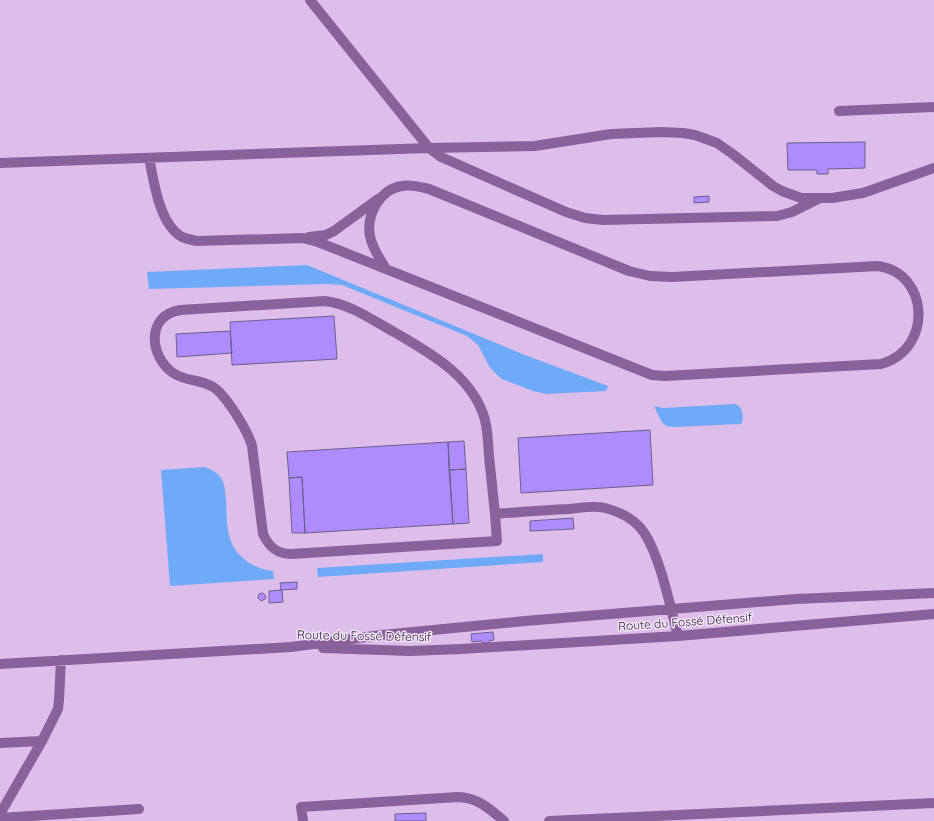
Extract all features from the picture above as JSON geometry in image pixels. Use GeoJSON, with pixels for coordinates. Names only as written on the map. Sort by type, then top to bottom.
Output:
{"type":"FeatureCollection","features":[{"type":"Feature","properties":{"kind":"street"},"geometry":{"type":"LineString","coordinates":[[310,0],[429,148],[441,157],[566,212],[603,220],[777,216],[792,212],[820,198]]}},
{"type":"Feature","properties":{"kind":"street"},"geometry":{"type":"LineString","coordinates":[[839,111],[934,107]]}},
{"type":"Feature","properties":{"kind":"street"},"geometry":{"type":"LineString","coordinates":[[0,163],[429,148],[535,146],[611,134],[661,132],[683,133],[706,138],[725,148],[764,180],[782,191],[801,198],[842,197],[864,193],[934,168]]}},
{"type":"Feature","properties":{"kind":"street"},"geometry":{"type":"LineString","coordinates":[[149,158],[164,216],[169,225],[181,236],[188,239],[208,241],[303,238],[319,236],[334,231],[384,194],[401,186],[411,185],[429,189],[629,270],[650,276],[672,277],[878,266],[887,267],[901,275],[912,289],[917,305],[918,324],[914,338],[904,352],[890,361],[881,364],[658,376],[644,372],[318,242],[303,238]]}},
{"type":"Feature","properties":{"kind":"street"},"geometry":{"type":"LineString","coordinates":[[384,194],[373,211],[369,229],[372,245],[386,269]]}},
{"type":"Feature","properties":{"kind":"street"},"geometry":{"type":"LineString","coordinates":[[325,301],[348,307],[431,353],[463,382],[481,409],[486,428],[495,514],[497,541],[291,554],[278,552],[269,545],[263,534],[252,446],[243,425],[215,388],[202,382],[176,375],[166,367],[157,353],[155,346],[155,331],[157,324],[161,318],[172,311],[325,301]]}},
{"type":"Feature","properties":{"kind":"street"},"geometry":{"type":"LineString","coordinates":[[495,514],[595,507],[608,509],[628,517],[640,527],[649,540],[678,636]]}},
{"type":"Feature","properties":{"kind":"street","name":"Route du Fossé Défensif"},"geometry":{"type":"LineString","coordinates":[[291,647],[382,635],[525,621],[796,599],[934,593]]}},
{"type":"Feature","properties":{"kind":"street","name":"Route du Fossé Défensif"},"geometry":{"type":"LineString","coordinates":[[291,647],[410,651],[445,650],[678,636],[934,614]]}},
{"type":"Feature","properties":{"kind":"street"},"geometry":{"type":"LineString","coordinates":[[0,664],[291,647]]}},
{"type":"Feature","properties":{"kind":"street"},"geometry":{"type":"LineString","coordinates":[[0,814],[42,741],[58,709],[61,660]]}},
{"type":"Feature","properties":{"kind":"street"},"geometry":{"type":"LineString","coordinates":[[0,743],[42,741]]}},
{"type":"Feature","properties":{"kind":"street"},"geometry":{"type":"LineString","coordinates":[[303,821],[301,806],[467,797],[486,806],[504,821]]}},
{"type":"Feature","properties":{"kind":"street"},"geometry":{"type":"LineString","coordinates":[[549,821],[713,817],[934,803]]}},
{"type":"Feature","properties":{"kind":"street"},"geometry":{"type":"LineString","coordinates":[[0,818],[139,809]]}},
{"type":"Feature","properties":{"kind":"water"},"geometry":{"type":"Polygon","coordinates":[[[307,265],[525,355],[608,386],[606,391],[546,394],[533,391],[502,379],[489,366],[478,345],[467,336],[342,285],[327,284],[149,289],[147,272],[307,265]]]}},
{"type":"Feature","properties":{"kind":"water"},"geometry":{"type":"Polygon","coordinates":[[[735,404],[739,406],[742,412],[743,419],[741,424],[674,427],[666,426],[661,421],[654,406],[663,408],[735,404]]]}},
{"type":"Feature","properties":{"kind":"water"},"geometry":{"type":"Polygon","coordinates":[[[205,467],[217,474],[224,484],[228,530],[237,552],[250,563],[261,569],[273,571],[274,579],[170,586],[161,470],[205,467]]]}},
{"type":"Feature","properties":{"kind":"water"},"geometry":{"type":"Polygon","coordinates":[[[543,554],[543,562],[318,577],[317,568],[543,554]]]}},
{"type":"Feature","properties":{"kind":"building"},"geometry":{"type":"Polygon","coordinates":[[[865,142],[865,168],[828,169],[828,174],[817,174],[817,170],[788,170],[787,143],[865,142]]]}},
{"type":"Feature","properties":{"kind":"building"},"geometry":{"type":"Polygon","coordinates":[[[709,196],[709,202],[694,203],[694,197],[709,196]]]}},
{"type":"Feature","properties":{"kind":"building"},"geometry":{"type":"Polygon","coordinates":[[[334,316],[337,359],[232,365],[230,322],[334,316]]]}},
{"type":"Feature","properties":{"kind":"building"},"geometry":{"type":"Polygon","coordinates":[[[230,331],[232,353],[177,357],[176,334],[230,331]]]}},
{"type":"Feature","properties":{"kind":"building"},"geometry":{"type":"Polygon","coordinates":[[[650,430],[653,485],[521,493],[518,438],[650,430]]]}},
{"type":"Feature","properties":{"kind":"building"},"geometry":{"type":"Polygon","coordinates":[[[464,441],[466,469],[449,470],[448,442],[464,441]]]}},
{"type":"Feature","properties":{"kind":"building"},"geometry":{"type":"Polygon","coordinates":[[[448,442],[453,524],[305,533],[302,477],[289,478],[287,452],[448,442]]]}},
{"type":"Feature","properties":{"kind":"building"},"geometry":{"type":"Polygon","coordinates":[[[466,469],[469,523],[453,524],[449,470],[466,469]]]}},
{"type":"Feature","properties":{"kind":"building"},"geometry":{"type":"Polygon","coordinates":[[[302,477],[305,533],[292,533],[289,478],[302,477]]]}},
{"type":"Feature","properties":{"kind":"building"},"geometry":{"type":"Polygon","coordinates":[[[573,518],[574,529],[530,531],[530,521],[573,518]]]}},
{"type":"Feature","properties":{"kind":"building"},"geometry":{"type":"Polygon","coordinates":[[[297,582],[297,589],[281,590],[280,583],[297,582]]]}},
{"type":"Feature","properties":{"kind":"building"},"geometry":{"type":"Polygon","coordinates":[[[282,590],[283,602],[269,603],[269,591],[282,590]]]}},
{"type":"Feature","properties":{"kind":"building"},"geometry":{"type":"Polygon","coordinates":[[[263,593],[266,596],[265,599],[261,601],[258,598],[259,594],[263,593]]]}},
{"type":"Feature","properties":{"kind":"building"},"geometry":{"type":"Polygon","coordinates":[[[493,632],[494,640],[489,641],[489,643],[482,643],[482,641],[472,642],[471,634],[493,632]]]}},
{"type":"Feature","properties":{"kind":"building"},"geometry":{"type":"Polygon","coordinates":[[[426,813],[426,821],[395,821],[395,814],[426,813]]]}}]}
